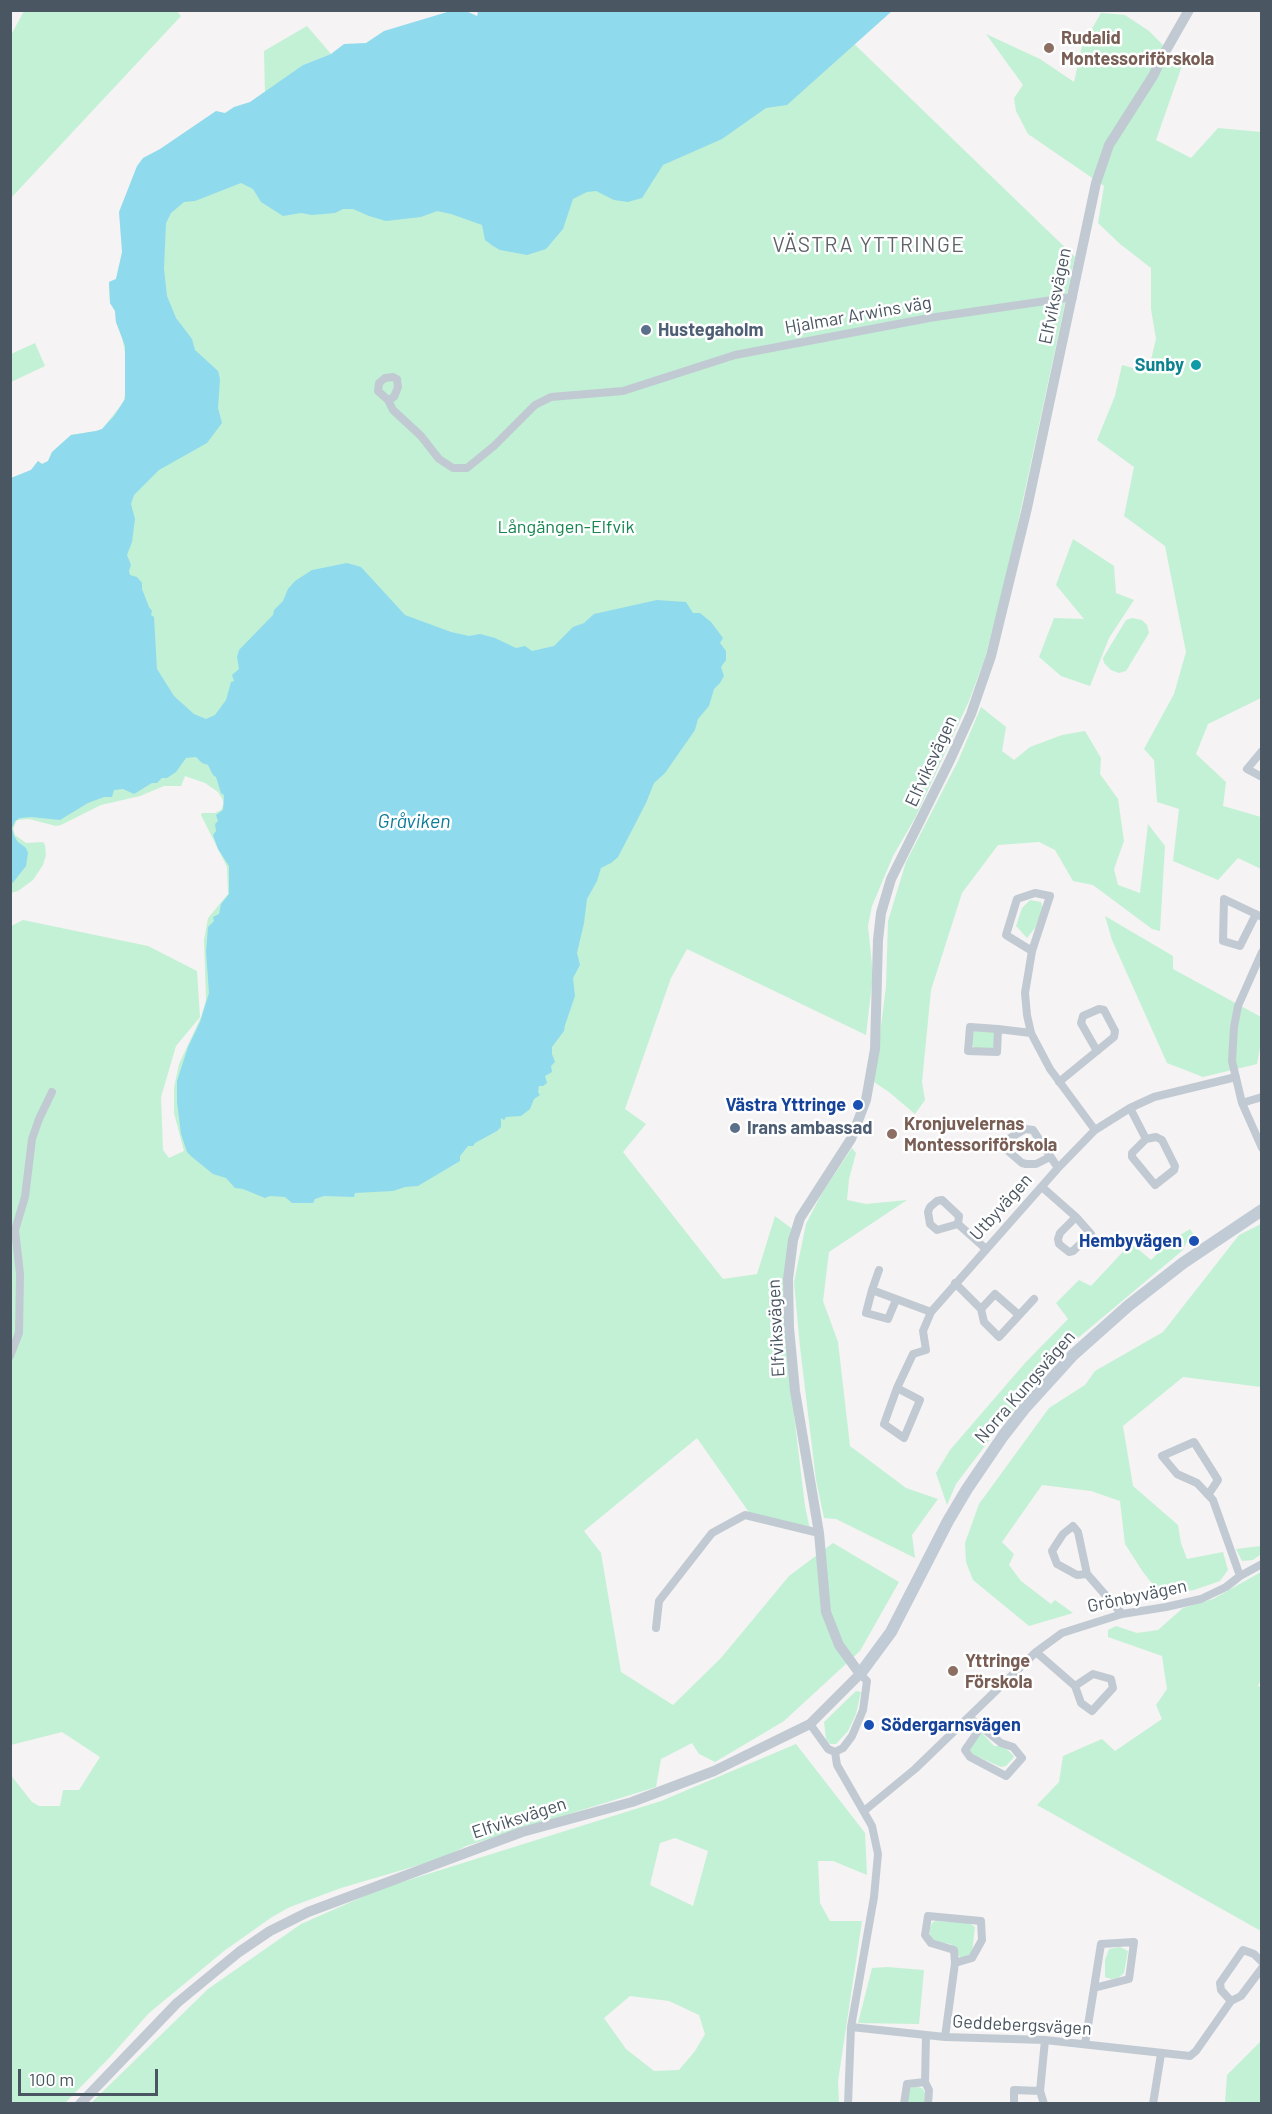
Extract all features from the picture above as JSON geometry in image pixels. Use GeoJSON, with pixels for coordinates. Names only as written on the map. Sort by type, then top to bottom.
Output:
{"type":"FeatureCollection","features":[{"type":"Feature","properties":{"kind":"main road","name":"Norra Kungsvägen"},"geometry":{"type":"LineString","coordinates":[[860,1674],[891,1632],[967,1489],[1003,1436],[1044,1386],[1099,1331],[1154,1284],[1262,1210]]}},
{"type":"Feature","properties":{"kind":"street","name":"Elfviksvägen"},"geometry":{"type":"LineString","coordinates":[[80,2103],[177,2003],[239,1952],[290,1920],[522,1832],[651,1796],[714,1771],[810,1724],[860,1674],[839,1645],[826,1612],[819,1533],[795,1391],[789,1328],[788,1279],[794,1240],[800,1218],[851,1139],[866,1101],[875,1049],[878,940],[881,913],[891,879],[971,714],[991,656],[1028,508],[1096,183],[1109,145],[1153,76],[1164,52],[1189,10]]}},
{"type":"Feature","properties":{"kind":"street","name":"Hjalmar Arwins väg"},"geometry":{"type":"LineString","coordinates":[[388,400],[393,410],[421,436],[439,459],[453,468],[467,468],[494,446],[535,405],[551,397],[623,391],[735,354],[929,318],[1073,297]]}},
{"type":"Feature","properties":{"kind":"street"},"geometry":{"type":"LineString","coordinates":[[1262,751],[1247,769],[1262,777]]}},
{"type":"Feature","properties":{"kind":"street"},"geometry":{"type":"LineString","coordinates":[[1032,951],[1006,935],[1017,899],[1035,893],[1050,896],[1032,951],[1025,993],[1031,1033],[1059,1082],[1095,1130]]}},
{"type":"Feature","properties":{"kind":"street"},"geometry":{"type":"LineString","coordinates":[[1224,899],[1259,915],[1239,946],[1223,941],[1224,899]]}},
{"type":"Feature","properties":{"kind":"street"},"geometry":{"type":"LineString","coordinates":[[1262,952],[1238,1006],[1232,1061],[1242,1103],[1262,1148]]}},
{"type":"Feature","properties":{"kind":"street"},"geometry":{"type":"LineString","coordinates":[[1059,1082],[1097,1051],[1115,1035],[1115,1031],[1101,1009],[1096,1009],[1083,1016],[1081,1021],[1097,1051]]}},
{"type":"Feature","properties":{"kind":"street"},"geometry":{"type":"LineString","coordinates":[[998,1029],[997,1052],[968,1051],[970,1027],[998,1029],[1031,1033]]}},
{"type":"Feature","properties":{"kind":"street","name":"Utbyvägen"},"geometry":{"type":"LineString","coordinates":[[897,1388],[913,1354],[926,1350],[923,1331],[931,1312],[1058,1168],[1095,1130],[1130,1108],[1163,1094],[1236,1077]]}},
{"type":"Feature","properties":{"kind":"street"},"geometry":{"type":"LineString","coordinates":[[10,1356],[19,1333],[20,1274],[15,1230],[25,1197],[32,1139],[52,1092]]}},
{"type":"Feature","properties":{"kind":"street"},"geometry":{"type":"LineString","coordinates":[[1242,1103],[1262,1097]]}},
{"type":"Feature","properties":{"kind":"street"},"geometry":{"type":"LineString","coordinates":[[1130,1108],[1146,1139]]}},
{"type":"Feature","properties":{"kind":"street"},"geometry":{"type":"LineString","coordinates":[[1050,1157],[1036,1164],[1022,1163],[1000,1144],[1025,1129],[1033,1130],[1058,1168]]}},
{"type":"Feature","properties":{"kind":"street"},"geometry":{"type":"LineString","coordinates":[[1156,1137],[1162,1140],[1175,1166],[1174,1170],[1155,1185],[1132,1157],[1132,1153],[1146,1139],[1156,1137]]}},
{"type":"Feature","properties":{"kind":"street"},"geometry":{"type":"LineString","coordinates":[[1042,1186],[1076,1217]]}},
{"type":"Feature","properties":{"kind":"street"},"geometry":{"type":"LineString","coordinates":[[958,1224],[986,1249]]}},
{"type":"Feature","properties":{"kind":"street"},"geometry":{"type":"LineString","coordinates":[[879,1270],[866,1313],[888,1319],[896,1300]]}},
{"type":"Feature","properties":{"kind":"street"},"geometry":{"type":"LineString","coordinates":[[955,1283],[981,1309],[984,1322],[999,1337],[1034,1299]]}},
{"type":"Feature","properties":{"kind":"street"},"geometry":{"type":"LineString","coordinates":[[872,1290],[931,1312]]}},
{"type":"Feature","properties":{"kind":"street"},"geometry":{"type":"LineString","coordinates":[[981,1309],[994,1294],[1019,1315]]}},
{"type":"Feature","properties":{"kind":"street"},"geometry":{"type":"LineString","coordinates":[[897,1388],[920,1400],[904,1438],[884,1424],[897,1388]]}},
{"type":"Feature","properties":{"kind":"street"},"geometry":{"type":"LineString","coordinates":[[1208,1495],[1218,1480],[1194,1442],[1162,1456],[1177,1474],[1197,1483],[1208,1495],[1213,1500],[1240,1576]]}},
{"type":"Feature","properties":{"kind":"street"},"geometry":{"type":"LineString","coordinates":[[656,1628],[659,1601],[712,1533],[745,1515],[819,1533]]}},
{"type":"Feature","properties":{"kind":"street"},"geometry":{"type":"LineString","coordinates":[[1087,1575],[1077,1575],[1057,1564],[1052,1551],[1063,1534],[1072,1526],[1078,1532],[1087,1575],[1122,1614]]}},
{"type":"Feature","properties":{"kind":"street","name":"Grönbyvägen"},"geometry":{"type":"LineString","coordinates":[[864,1811],[909,1774],[1036,1652],[1062,1633],[1122,1614],[1201,1599],[1226,1587],[1262,1564]]}},
{"type":"Feature","properties":{"kind":"street"},"geometry":{"type":"LineString","coordinates":[[1036,1652],[1075,1686],[1081,1703],[1092,1711],[1113,1688],[1111,1679],[1093,1674],[1075,1686]]}},
{"type":"Feature","properties":{"kind":"street"},"geometry":{"type":"LineString","coordinates":[[810,1724],[828,1749],[835,1752],[843,1748],[852,1736],[861,1716],[867,1682],[860,1674]]}},
{"type":"Feature","properties":{"kind":"street"},"geometry":{"type":"LineString","coordinates":[[969,1717],[1001,1743],[1012,1747],[1022,1758],[1006,1776],[970,1757],[965,1750],[981,1727]]}},
{"type":"Feature","properties":{"kind":"street"},"geometry":{"type":"LineString","coordinates":[[835,1752],[837,1765],[864,1811],[876,1838],[877,1869],[858,1997],[851,2028],[848,2103]]}},
{"type":"Feature","properties":{"kind":"street"},"geometry":{"type":"LineString","coordinates":[[945,2037],[955,1964],[954,1950],[931,1943],[925,1935],[928,1916],[981,1921],[982,1940],[972,1958],[955,1964]]}},
{"type":"Feature","properties":{"kind":"street"},"geometry":{"type":"LineString","coordinates":[[1085,2044],[1101,1944],[1134,1942],[1129,1979],[1094,1988]]}},
{"type":"Feature","properties":{"kind":"street"},"geometry":{"type":"LineString","coordinates":[[1262,1962],[1254,1954],[1243,1950],[1220,1983],[1221,1990],[1231,2001],[1241,1996],[1262,1968]]}},
{"type":"Feature","properties":{"kind":"street","name":"Geddebergsvägen"},"geometry":{"type":"LineString","coordinates":[[851,2028],[945,2037],[1045,2040],[1190,2056],[1196,2051],[1231,2001]]}},
{"type":"Feature","properties":{"kind":"street"},"geometry":{"type":"LineString","coordinates":[[926,2035],[925,2082],[928,2090],[928,2103]]}},
{"type":"Feature","properties":{"kind":"street"},"geometry":{"type":"LineString","coordinates":[[1044,2103],[1040,2091],[1045,2040]]}},
{"type":"Feature","properties":{"kind":"street"},"geometry":{"type":"LineString","coordinates":[[1153,2103],[1161,2054]]}},
{"type":"Feature","properties":{"kind":"street"},"geometry":{"type":"LineString","coordinates":[[904,2103],[907,2084],[925,2082]]}},
{"type":"Feature","properties":{"kind":"street"},"geometry":{"type":"LineString","coordinates":[[1014,2103],[1014,2090],[1040,2091]]}},
{"type":"Feature","properties":{"kind":"green space"},"geometry":{"type":"Polygon","coordinates":[[[176,10],[181,16],[11,198],[11,35],[24,11],[176,10]]]}},
{"type":"Feature","properties":{"kind":"green space","name":"Långängen-Elfvik"},"geometry":{"type":"Polygon","coordinates":[[[820,11],[1075,257],[1007,574],[985,658],[969,701],[915,818],[893,856],[872,906],[868,926],[873,975],[866,1035],[687,949],[671,978],[625,1109],[646,1124],[623,1152],[723,1279],[757,1274],[775,1216],[791,1228],[785,1285],[794,1415],[805,1506],[811,1534],[753,1518],[697,1438],[584,1531],[601,1553],[621,1672],[673,1705],[721,1658],[789,1576],[833,1543],[899,1582],[860,1651],[784,1721],[715,1762],[699,1754],[692,1743],[661,1759],[656,1787],[466,1846],[443,1858],[341,1888],[290,1907],[224,1951],[149,2013],[65,2103],[11,2103],[10,1774],[32,1802],[39,1806],[60,1806],[63,1790],[79,1790],[100,1757],[62,1732],[11,1745],[11,926],[23,920],[148,946],[197,971],[200,1017],[176,1046],[161,1097],[163,1150],[169,1158],[184,1151],[174,1113],[174,1088],[179,1064],[201,1017],[206,1000],[204,940],[208,918],[228,894],[227,867],[201,815],[221,810],[223,800],[218,792],[205,783],[185,776],[181,786],[164,786],[140,796],[101,805],[61,825],[56,826],[29,819],[17,820],[13,829],[15,835],[26,843],[43,842],[46,855],[43,865],[33,880],[18,891],[11,893],[11,478],[31,470],[38,461],[42,464],[48,461],[52,452],[71,435],[102,429],[123,403],[126,391],[125,353],[115,311],[110,303],[109,282],[116,279],[119,266],[157,211],[205,173],[820,11]]]}},
{"type":"Feature","properties":{"kind":"green space"},"geometry":{"type":"Polygon","coordinates":[[[1101,13],[1125,15],[1149,31],[1173,55],[1184,60],[1156,140],[1191,158],[1218,128],[1261,132],[1261,698],[1208,724],[1196,754],[1226,782],[1223,806],[1261,817],[1261,869],[1238,858],[1218,880],[1173,861],[1179,809],[1157,802],[1154,760],[1144,749],[1174,694],[1186,652],[1165,546],[1124,516],[1134,467],[1097,440],[1115,396],[1122,365],[1148,372],[1156,339],[1151,309],[1151,268],[1098,223],[1104,186],[1028,134],[1016,111],[1014,98],[1023,85],[986,34],[1040,59],[1074,82],[1082,46],[1101,13]]]}},
{"type":"Feature","properties":{"kind":"green space"},"geometry":{"type":"Polygon","coordinates":[[[307,26],[331,54],[303,65],[265,93],[264,51],[307,26]]]}},
{"type":"Feature","properties":{"kind":"green space"},"geometry":{"type":"Polygon","coordinates":[[[35,343],[45,366],[11,382],[11,354],[35,343]]]}},
{"type":"Feature","properties":{"kind":"green space"},"geometry":{"type":"Polygon","coordinates":[[[1073,539],[1114,566],[1116,593],[1134,600],[1109,638],[1090,686],[1061,676],[1039,657],[1054,618],[1084,619],[1056,585],[1073,539]]]}},
{"type":"Feature","properties":{"kind":"green space"},"geometry":{"type":"Polygon","coordinates":[[[1132,618],[1142,620],[1147,625],[1149,633],[1126,671],[1119,673],[1111,670],[1104,663],[1103,658],[1126,620],[1132,618]]]}},
{"type":"Feature","properties":{"kind":"green space"},"geometry":{"type":"Polygon","coordinates":[[[981,707],[1006,727],[1002,751],[1014,760],[1030,747],[1062,735],[1085,731],[1101,758],[1100,774],[1118,799],[1124,841],[1114,869],[1118,885],[1140,893],[1148,824],[1165,846],[1160,931],[1152,929],[1093,885],[1073,881],[1055,850],[1039,842],[998,845],[962,893],[931,990],[922,1082],[925,1100],[915,1114],[874,1082],[886,986],[888,921],[906,862],[958,761],[981,707]]]}},
{"type":"Feature","properties":{"kind":"green space"},"geometry":{"type":"Polygon","coordinates":[[[1030,900],[1041,902],[1043,909],[1035,928],[1027,938],[1016,926],[1022,908],[1030,900]]]}},
{"type":"Feature","properties":{"kind":"green space"},"geometry":{"type":"Polygon","coordinates":[[[1105,916],[1173,956],[1173,969],[1261,1017],[1261,1042],[1257,1064],[1203,1077],[1167,1063],[1112,940],[1105,916]]]}},
{"type":"Feature","properties":{"kind":"green space"},"geometry":{"type":"Polygon","coordinates":[[[975,1031],[993,1031],[996,1036],[993,1048],[975,1049],[971,1035],[975,1031]]]}},
{"type":"Feature","properties":{"kind":"green space"},"geometry":{"type":"Polygon","coordinates":[[[852,1148],[856,1153],[849,1179],[847,1200],[866,1204],[907,1200],[829,1252],[823,1301],[838,1342],[850,1446],[906,1488],[938,1499],[912,1535],[915,1558],[836,1519],[824,1518],[816,1480],[794,1282],[806,1224],[822,1193],[852,1148]]]}},
{"type":"Feature","properties":{"kind":"green space"},"geometry":{"type":"Polygon","coordinates":[[[1261,1224],[1261,1387],[1183,1377],[1123,1426],[1133,1486],[1178,1525],[1187,1559],[1223,1552],[1228,1570],[1220,1581],[1194,1590],[1161,1595],[1125,1544],[1120,1501],[1091,1491],[1042,1485],[1002,1542],[1014,1554],[1009,1565],[1021,1581],[1051,1604],[1055,1600],[1073,1613],[1029,1626],[973,1580],[966,1562],[965,1543],[979,1504],[1049,1408],[1085,1385],[1095,1371],[1163,1332],[1239,1235],[1261,1224]]]}},
{"type":"Feature","properties":{"kind":"green space"},"geometry":{"type":"Polygon","coordinates":[[[1190,1229],[1194,1235],[1187,1241],[1183,1250],[1066,1348],[997,1430],[956,1484],[947,1505],[936,1473],[950,1450],[1025,1363],[1068,1319],[1056,1303],[1079,1280],[1091,1286],[1131,1243],[1151,1260],[1169,1242],[1190,1229]]]}},
{"type":"Feature","properties":{"kind":"green space"},"geometry":{"type":"Polygon","coordinates":[[[1261,1546],[1261,1554],[1253,1560],[1242,1561],[1236,1549],[1261,1546]]]}},
{"type":"Feature","properties":{"kind":"green space"},"geometry":{"type":"Polygon","coordinates":[[[1261,1572],[1262,1677],[1258,1686],[1262,1688],[1261,1931],[1037,1805],[1059,1782],[1063,1756],[1102,1739],[1115,1751],[1162,1719],[1156,1705],[1167,1689],[1162,1656],[1108,1637],[1108,1630],[1116,1626],[1137,1633],[1158,1630],[1183,1608],[1213,1599],[1261,1572]]]}},
{"type":"Feature","properties":{"kind":"green space"},"geometry":{"type":"Polygon","coordinates":[[[856,1691],[861,1692],[856,1714],[848,1731],[836,1744],[830,1744],[826,1739],[824,1722],[856,1691]]]}},
{"type":"Feature","properties":{"kind":"green space"},"geometry":{"type":"Polygon","coordinates":[[[982,1733],[994,1746],[1003,1746],[1012,1754],[1014,1757],[1006,1766],[1001,1767],[972,1754],[969,1750],[982,1733]]]}},
{"type":"Feature","properties":{"kind":"green space"},"geometry":{"type":"Polygon","coordinates":[[[796,1744],[865,1833],[867,1875],[833,1861],[818,1861],[820,1903],[830,1921],[862,1921],[838,2081],[839,2103],[90,2104],[208,1989],[301,1924],[383,1888],[661,1801],[796,1744]],[[675,1838],[660,1843],[650,1885],[693,1906],[708,1851],[675,1838]],[[630,1996],[604,2018],[626,2049],[654,2071],[679,2070],[695,2051],[705,2034],[699,2015],[669,2001],[630,1996]]]}},
{"type":"Feature","properties":{"kind":"green space"},"geometry":{"type":"Polygon","coordinates":[[[935,1921],[969,1923],[975,1927],[972,1953],[961,1959],[951,1944],[936,1942],[931,1938],[929,1930],[935,1921]]]}},
{"type":"Feature","properties":{"kind":"green space"},"geometry":{"type":"Polygon","coordinates":[[[1120,1947],[1128,1951],[1124,1973],[1118,1978],[1105,1977],[1105,1960],[1109,1949],[1120,1947]]]}},
{"type":"Feature","properties":{"kind":"green space"},"geometry":{"type":"Polygon","coordinates":[[[872,1968],[924,1970],[919,2024],[858,2023],[872,1968]]]}},
{"type":"Feature","properties":{"kind":"green space"},"geometry":{"type":"Polygon","coordinates":[[[1261,2041],[1261,2103],[1225,2103],[1227,2075],[1261,2041]]]}},
{"type":"Feature","properties":{"kind":"green space"},"geometry":{"type":"Polygon","coordinates":[[[917,2086],[925,2093],[924,2103],[907,2104],[910,2088],[917,2086]]]}},
{"type":"Feature","properties":{"kind":"water","name":"Gråviken"},"geometry":{"type":"Polygon","coordinates":[[[454,10],[466,11],[477,16],[476,11],[892,11],[787,105],[766,108],[722,139],[663,165],[642,198],[628,202],[614,200],[596,191],[587,192],[573,199],[563,229],[546,249],[527,255],[500,250],[485,240],[482,225],[437,211],[421,217],[386,221],[353,209],[343,209],[335,213],[312,215],[301,213],[283,216],[261,202],[253,189],[241,183],[195,201],[184,202],[171,213],[166,223],[164,269],[167,296],[176,318],[192,339],[195,350],[218,371],[220,379],[218,408],[222,423],[207,443],[159,470],[134,495],[131,504],[135,519],[132,542],[127,555],[131,565],[130,575],[137,577],[142,583],[142,589],[152,611],[151,615],[154,617],[157,669],[174,696],[194,714],[206,719],[215,715],[226,700],[231,682],[234,681],[232,675],[239,669],[237,657],[239,650],[273,615],[274,610],[283,601],[288,589],[295,581],[312,570],[347,563],[361,567],[405,615],[451,632],[469,636],[480,634],[495,638],[516,648],[525,646],[532,651],[554,646],[573,627],[584,623],[594,614],[657,600],[686,602],[693,613],[700,613],[711,622],[723,638],[720,643],[726,651],[726,660],[721,667],[724,676],[714,689],[709,706],[698,719],[695,730],[665,773],[654,783],[618,857],[601,868],[587,899],[577,953],[580,965],[573,978],[575,996],[564,1031],[552,1047],[555,1062],[551,1066],[552,1072],[545,1076],[547,1083],[539,1086],[540,1095],[534,1099],[530,1109],[521,1116],[506,1117],[504,1120],[501,1118],[501,1127],[497,1131],[473,1146],[468,1146],[460,1156],[460,1161],[418,1186],[393,1191],[355,1193],[354,1197],[324,1196],[315,1199],[313,1203],[292,1203],[285,1197],[265,1198],[235,1188],[226,1178],[213,1174],[187,1152],[181,1134],[177,1081],[209,993],[206,952],[208,927],[214,921],[213,917],[219,914],[221,904],[229,894],[229,866],[218,849],[213,835],[216,831],[215,824],[218,821],[216,815],[223,810],[224,795],[208,765],[196,757],[186,758],[176,772],[134,794],[123,789],[114,790],[112,797],[104,797],[88,803],[60,820],[31,817],[15,821],[12,828],[14,836],[28,853],[26,866],[11,885],[11,478],[31,470],[38,461],[42,464],[48,461],[52,452],[71,435],[102,429],[125,399],[125,346],[116,322],[115,311],[110,303],[109,282],[116,279],[122,252],[119,212],[137,166],[143,158],[216,111],[225,113],[234,107],[250,102],[303,65],[331,54],[344,44],[366,43],[384,31],[454,10]]]}},
{"type":"Feature","properties":{"kind":"place","name":"Rudalid Montessoriförskola"},"geometry":{"type":"Point","coordinates":[1049,48]}},
{"type":"Feature","properties":{"kind":"place","name":"Hustegaholm"},"geometry":{"type":"Point","coordinates":[646,330]}},
{"type":"Feature","properties":{"kind":"place","name":"Sunby"},"geometry":{"type":"Point","coordinates":[1196,365]}},
{"type":"Feature","properties":{"kind":"place","name":"Västra Yttringe"},"geometry":{"type":"Point","coordinates":[858,1105]}},
{"type":"Feature","properties":{"kind":"place","name":"Irans ambassad"},"geometry":{"type":"Point","coordinates":[735,1128]}},
{"type":"Feature","properties":{"kind":"place","name":"Kronjuvelernas Montessoriförskola"},"geometry":{"type":"Point","coordinates":[892,1134]}},
{"type":"Feature","properties":{"kind":"place","name":"Hembyvägen"},"geometry":{"type":"Point","coordinates":[1194,1241]}},
{"type":"Feature","properties":{"kind":"place","name":"Yttringe Förskola"},"geometry":{"type":"Point","coordinates":[953,1671]}},
{"type":"Feature","properties":{"kind":"place","name":"Södergarnsvägen"},"geometry":{"type":"Point","coordinates":[869,1725]}},
{"type":"Feature","properties":{"kind":"district","name":"VÄSTRA YTTRINGE"},"geometry":{"type":"Point","coordinates":[869,245]}}]}
